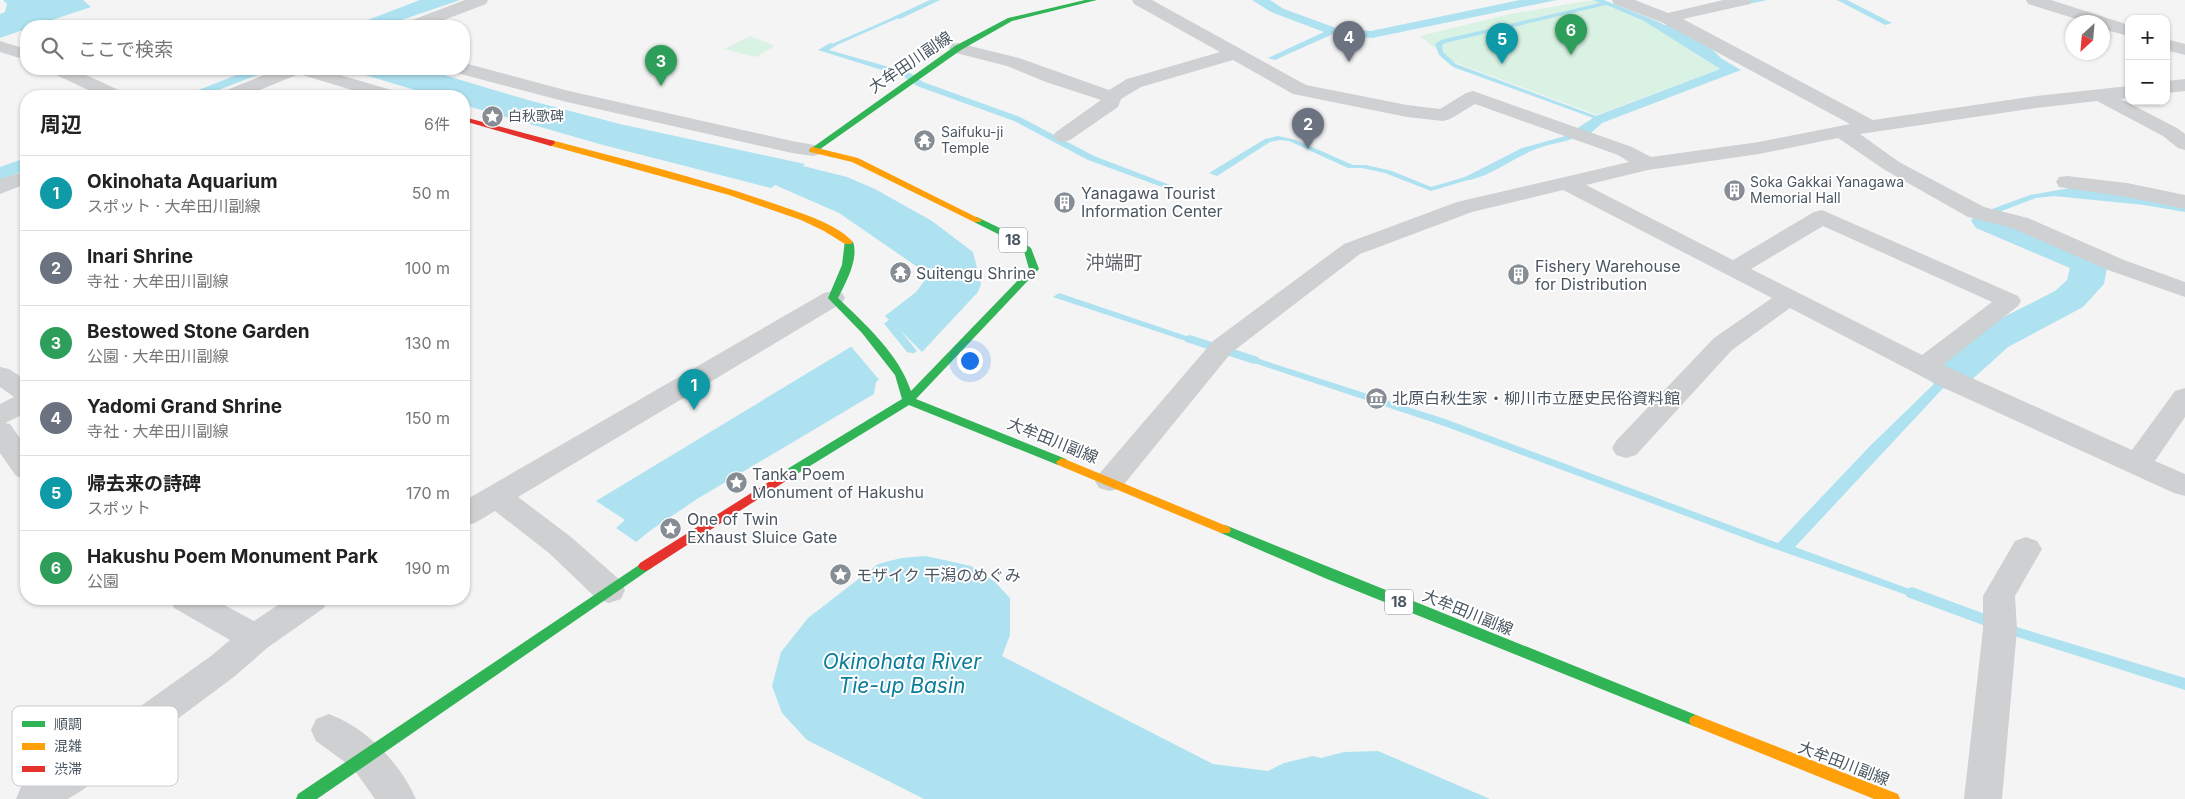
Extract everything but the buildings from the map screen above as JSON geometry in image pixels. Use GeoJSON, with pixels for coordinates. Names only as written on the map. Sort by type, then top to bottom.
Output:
{"type":"FeatureCollection","features":[{"type":"Feature","properties":{"kind":"main road","name":"大牟田川副線"},"geometry":{"type":"LineString","coordinates":[[812,150],[958,48],[1010,19],[1094,0]]}},
{"type":"Feature","properties":{"kind":"main road"},"geometry":{"type":"LineString","coordinates":[[304,799],[609,590],[755,494],[908,400],[900,374],[866,331],[833,298],[851,253],[850,244],[838,235],[814,222],[730,191],[512,133],[470,120]]}},
{"type":"Feature","properties":{"kind":"main road","name":"18"},"geometry":{"type":"LineString","coordinates":[[812,150],[855,160],[1003,233],[1028,250],[1034,269],[908,400]]}},
{"type":"Feature","properties":{"kind":"main road","name":"大牟田川副線"},"geometry":{"type":"LineString","coordinates":[[908,400],[1110,481],[1332,575],[1892,799]]}},
{"type":"Feature","properties":{"kind":"street"},"geometry":{"type":"LineString","coordinates":[[428,20],[480,0]]}},
{"type":"Feature","properties":{"kind":"street"},"geometry":{"type":"LineString","coordinates":[[1140,0],[1300,90],[1407,111],[1443,115],[1473,97],[1625,151],[1648,164]]}},
{"type":"Feature","properties":{"kind":"street"},"geometry":{"type":"LineString","coordinates":[[1620,0],[1675,22],[1871,127]]}},
{"type":"Feature","properties":{"kind":"street"},"geometry":{"type":"LineString","coordinates":[[1675,22],[1744,0]]}},
{"type":"Feature","properties":{"kind":"street"},"geometry":{"type":"LineString","coordinates":[[2034,0],[2078,15]]}},
{"type":"Feature","properties":{"kind":"street"},"geometry":{"type":"LineString","coordinates":[[2051,6],[2076,0]]}},
{"type":"Feature","properties":{"kind":"street"},"geometry":{"type":"LineString","coordinates":[[2110,26],[2125,31]]}},
{"type":"Feature","properties":{"kind":"street"},"geometry":{"type":"LineString","coordinates":[[2170,45],[2185,50]]}},
{"type":"Feature","properties":{"kind":"street"},"geometry":{"type":"LineString","coordinates":[[958,48],[1013,62],[1053,78],[1111,97],[1134,83],[1233,54]]}},
{"type":"Feature","properties":{"kind":"street"},"geometry":{"type":"LineString","coordinates":[[3,49],[20,53]]}},
{"type":"Feature","properties":{"kind":"street"},"geometry":{"type":"LineString","coordinates":[[470,71],[585,100],[812,150]]}},
{"type":"Feature","properties":{"kind":"street"},"geometry":{"type":"LineString","coordinates":[[71,75],[103,90]]}},
{"type":"Feature","properties":{"kind":"street"},"geometry":{"type":"LineString","coordinates":[[244,90],[280,75]]}},
{"type":"Feature","properties":{"kind":"street"},"geometry":{"type":"LineString","coordinates":[[321,75],[371,90]]}},
{"type":"Feature","properties":{"kind":"street"},"geometry":{"type":"LineString","coordinates":[[2170,87],[2185,85]]}},
{"type":"Feature","properties":{"kind":"street"},"geometry":{"type":"LineString","coordinates":[[1110,481],[1222,347],[1352,248],[1465,207],[1648,164],[1759,148],[1842,130],[2036,102],[2125,92]]}},
{"type":"Feature","properties":{"kind":"street"},"geometry":{"type":"LineString","coordinates":[[2100,95],[2170,132],[2185,144]]}},
{"type":"Feature","properties":{"kind":"street"},"geometry":{"type":"LineString","coordinates":[[1063,136],[1111,103],[1111,97]]}},
{"type":"Feature","properties":{"kind":"street"},"geometry":{"type":"LineString","coordinates":[[1842,130],[1900,171],[1976,212],[2020,223],[2116,265],[2185,290]]}},
{"type":"Feature","properties":{"kind":"street"},"geometry":{"type":"LineString","coordinates":[[0,186],[20,179]]}},
{"type":"Feature","properties":{"kind":"street"},"geometry":{"type":"LineString","coordinates":[[2067,182],[2127,190],[2185,202]]}},
{"type":"Feature","properties":{"kind":"street"},"geometry":{"type":"LineString","coordinates":[[1566,184],[1939,374],[2185,486]]}},
{"type":"Feature","properties":{"kind":"street"},"geometry":{"type":"LineString","coordinates":[[1734,269],[1822,217],[2009,301],[1939,374]]}},
{"type":"Feature","properties":{"kind":"street"},"geometry":{"type":"LineString","coordinates":[[1626,448],[1723,344],[1790,297]]}},
{"type":"Feature","properties":{"kind":"street"},"geometry":{"type":"LineString","coordinates":[[470,511],[833,298]]}},
{"type":"Feature","properties":{"kind":"street"},"geometry":{"type":"LineString","coordinates":[[0,375],[20,388]]}},
{"type":"Feature","properties":{"kind":"street"},"geometry":{"type":"LineString","coordinates":[[2137,464],[2185,398]]}},
{"type":"Feature","properties":{"kind":"street"},"geometry":{"type":"LineString","coordinates":[[0,415],[20,405]]}},
{"type":"Feature","properties":{"kind":"street"},"geometry":{"type":"LineString","coordinates":[[0,430],[20,461]]}},
{"type":"Feature","properties":{"kind":"street"},"geometry":{"type":"LineString","coordinates":[[496,496],[560,546],[609,590]]}},
{"type":"Feature","properties":{"kind":"street"},"geometry":{"type":"LineString","coordinates":[[1983,799],[2000,623],[1999,596],[2026,549]]}},
{"type":"Feature","properties":{"kind":"street"},"geometry":{"type":"LineString","coordinates":[[197,605],[255,638]]}},
{"type":"Feature","properties":{"kind":"street"},"geometry":{"type":"LineString","coordinates":[[168,706],[223,666],[255,638],[303,605]]}},
{"type":"Feature","properties":{"kind":"street"},"geometry":{"type":"LineString","coordinates":[[329,730],[366,757],[398,799]]}},
{"type":"Feature","properties":{"kind":"street"},"geometry":{"type":"LineString","coordinates":[[35,799],[56,786]]}},
{"type":"Feature","properties":{"kind":"green space"},"geometry":{"type":"Polygon","coordinates":[[[1593,0],[1648,23],[1719,69],[1597,115],[1451,61],[1420,36],[1510,14],[1593,0]]]}},
{"type":"Feature","properties":{"kind":"green space"},"geometry":{"type":"Polygon","coordinates":[[[750,36],[775,46],[756,57],[724,49],[750,36]]]}},
{"type":"Feature","properties":{"kind":"water"},"geometry":{"type":"Polygon","coordinates":[[[3,0],[83,0],[91,7],[52,20],[20,20],[20,31],[0,38],[0,14],[5,12],[7,4],[3,0]]]}},
{"type":"Feature","properties":{"kind":"water"},"geometry":{"type":"Polygon","coordinates":[[[420,0],[460,0],[402,20],[368,20],[420,0]]]}},
{"type":"Feature","properties":{"kind":"water"},"geometry":{"type":"Polygon","coordinates":[[[1252,0],[1270,0],[1284,9],[1336,28],[1371,31],[1520,0],[1557,0],[1372,38],[1333,34],[1275,60],[1268,58],[1324,32],[1271,12],[1252,0]]]}},
{"type":"Feature","properties":{"kind":"water"},"geometry":{"type":"Polygon","coordinates":[[[1593,0],[1604,0],[1659,22],[1741,70],[1602,123],[1591,133],[1576,129],[1593,118],[1453,67],[1439,55],[1435,44],[1441,40],[1600,3],[1593,0]],[[1606,5],[1442,45],[1443,52],[1456,64],[1596,116],[1720,69],[1644,21],[1606,5]]]}},
{"type":"Feature","properties":{"kind":"water"},"geometry":{"type":"Polygon","coordinates":[[[910,10],[914,11],[829,50],[818,50],[910,10]]]}},
{"type":"Feature","properties":{"kind":"water"},"geometry":{"type":"Polygon","coordinates":[[[237,75],[257,75],[219,90],[198,90],[237,75]]]}},
{"type":"Feature","properties":{"kind":"water"},"geometry":{"type":"Polygon","coordinates":[[[365,75],[444,75],[528,100],[620,124],[805,164],[803,166],[847,177],[875,189],[932,221],[973,252],[981,284],[978,292],[922,352],[900,330],[917,351],[876,382],[874,394],[697,499],[636,542],[616,528],[625,520],[596,501],[849,348],[889,320],[885,316],[916,292],[926,279],[916,266],[839,213],[775,185],[771,188],[603,145],[470,107],[470,90],[415,90],[365,75]]]}},
{"type":"Feature","properties":{"kind":"water"},"geometry":{"type":"Polygon","coordinates":[[[1278,136],[1296,140],[1353,165],[1366,165],[1392,171],[1431,187],[1482,172],[1488,174],[1431,191],[1385,173],[1362,168],[1348,168],[1289,141],[1280,140],[1270,142],[1217,176],[1209,173],[1265,139],[1278,136]]]}},
{"type":"Feature","properties":{"kind":"water"},"geometry":{"type":"Polygon","coordinates":[[[20,160],[20,172],[0,180],[0,167],[20,160]]]}},
{"type":"Feature","properties":{"kind":"water"},"geometry":{"type":"Polygon","coordinates":[[[2081,186],[2185,207],[2185,212],[2144,205],[2054,196],[2036,198],[1999,212],[1992,209],[2030,195],[2081,186]]]}},
{"type":"Feature","properties":{"kind":"water"},"geometry":{"type":"Polygon","coordinates":[[[2084,262],[2094,265],[2091,282],[2073,302],[2046,316],[2036,311],[2061,299],[2075,288],[2083,272],[2084,262]]]}},
{"type":"Feature","properties":{"kind":"water"},"geometry":{"type":"Polygon","coordinates":[[[1059,293],[1207,343],[1204,347],[1053,297],[1059,293]]]}},
{"type":"Feature","properties":{"kind":"water"},"geometry":{"type":"Polygon","coordinates":[[[1989,336],[1998,340],[1957,376],[1949,371],[1989,336]]]}},
{"type":"Feature","properties":{"kind":"water"},"geometry":{"type":"Polygon","coordinates":[[[1241,353],[1445,419],[1778,543],[1870,446],[1937,381],[1946,385],[1795,547],[1926,595],[1927,602],[1761,544],[1447,427],[1236,357],[1241,353]]]}},
{"type":"Feature","properties":{"kind":"water","name":"Okinohata River Tie-up Basin"},"geometry":{"type":"Polygon","coordinates":[[[926,556],[971,566],[995,582],[1010,598],[1010,635],[1002,656],[1213,764],[1268,771],[1284,763],[1313,756],[1321,758],[1344,752],[1378,751],[1490,799],[924,799],[807,740],[782,713],[772,686],[781,652],[808,618],[878,564],[901,558],[926,556]]]}},
{"type":"Feature","properties":{"kind":"water"},"geometry":{"type":"Polygon","coordinates":[[[1987,618],[2185,678],[2185,690],[1989,628],[1987,618]]]}},
{"type":"Feature","properties":{"kind":"pier"},"geometry":{"type":"Polygon","coordinates":[[[882,321],[907,352],[917,354],[881,382],[849,344],[882,321]]]}},
{"type":"Feature","properties":{"kind":"waterway"},"geometry":{"type":"LineString","coordinates":[[897,17],[936,0]]}},
{"type":"Feature","properties":{"kind":"waterway"},"geometry":{"type":"LineString","coordinates":[[1734,5],[1763,0]]}},
{"type":"Feature","properties":{"kind":"waterway"},"geometry":{"type":"LineString","coordinates":[[1841,0],[1888,23]]}},
{"type":"Feature","properties":{"kind":"waterway"},"geometry":{"type":"LineString","coordinates":[[1665,27],[1699,42],[1719,60]]}},
{"type":"Feature","properties":{"kind":"waterway"},"geometry":{"type":"LineString","coordinates":[[833,45],[822,50],[907,75],[920,84],[1017,119],[1091,158],[1165,185]]}},
{"type":"Feature","properties":{"kind":"waterway"},"geometry":{"type":"LineString","coordinates":[[1470,177],[1533,147],[1566,139],[1584,130]]}},
{"type":"Feature","properties":{"kind":"waterway"},"geometry":{"type":"LineString","coordinates":[[1950,377],[1994,338],[2069,299],[2085,284],[2090,263],[1988,221]]}},
{"type":"Feature","properties":{"kind":"waterway"},"geometry":{"type":"LineString","coordinates":[[1190,339],[1254,360]]}},
{"type":"Feature","properties":{"kind":"waterway"},"geometry":{"type":"LineString","coordinates":[[1912,593],[1999,625]]}},
{"type":"Feature","properties":{"kind":"traffic: fast"},"geometry":{"type":"LineString","coordinates":[[813,150],[958,48],[1010,19],[1094,0]]}},
{"type":"Feature","properties":{"kind":"traffic: fast"},"geometry":{"type":"LineString","coordinates":[[977,220],[1003,233],[1028,250],[1034,269],[908,400],[1062,462]]}},
{"type":"Feature","properties":{"kind":"traffic: fast"},"geometry":{"type":"LineString","coordinates":[[788,474],[908,400],[900,374],[866,331],[833,298],[847,265],[850,251],[850,244],[848,242]]}},
{"type":"Feature","properties":{"kind":"traffic: fast"},"geometry":{"type":"LineString","coordinates":[[1225,530],[1696,721]]}},
{"type":"Feature","properties":{"kind":"traffic: fast"},"geometry":{"type":"LineString","coordinates":[[304,799],[645,566]]}},
{"type":"Feature","properties":{"kind":"traffic: slow"},"geometry":{"type":"LineString","coordinates":[[551,143],[681,177],[758,201],[816,223],[848,242]]}},
{"type":"Feature","properties":{"kind":"traffic: slow"},"geometry":{"type":"LineString","coordinates":[[813,150],[855,160],[977,220]]}},
{"type":"Feature","properties":{"kind":"traffic: slow"},"geometry":{"type":"LineString","coordinates":[[1062,462],[1225,530]]}},
{"type":"Feature","properties":{"kind":"traffic: slow"},"geometry":{"type":"LineString","coordinates":[[1696,721],[1892,799]]}},
{"type":"Feature","properties":{"kind":"traffic: jam"},"geometry":{"type":"LineString","coordinates":[[470,121],[551,143]]}},
{"type":"Feature","properties":{"kind":"traffic: jam"},"geometry":{"type":"LineString","coordinates":[[645,566],[788,474]]}},
{"type":"Feature","properties":{"kind":"place","name":"Hakushu Poem Monument Park"},"geometry":{"type":"Point","coordinates":[1571,55]}},
{"type":"Feature","properties":{"kind":"place","name":"Yadomi Grand Shrine"},"geometry":{"type":"Point","coordinates":[1349,62]}},
{"type":"Feature","properties":{"kind":"place","name":"帰去来の詩碑"},"geometry":{"type":"Point","coordinates":[1502,64]}},
{"type":"Feature","properties":{"kind":"place","name":"Bestowed Stone Garden"},"geometry":{"type":"Point","coordinates":[661,86]}},
{"type":"Feature","properties":{"kind":"place","name":"白秋歌碑"},"geometry":{"type":"Point","coordinates":[492,116]}},
{"type":"Feature","properties":{"kind":"place","name":"Saifuku-ji Temple"},"geometry":{"type":"Point","coordinates":[925,140]}},
{"type":"Feature","properties":{"kind":"place","name":"Inari Shrine"},"geometry":{"type":"Point","coordinates":[1308,149]}},
{"type":"Feature","properties":{"kind":"place","name":"Soka Gakkai Yanagawa Memorial Hall"},"geometry":{"type":"Point","coordinates":[1734,190]}},
{"type":"Feature","properties":{"kind":"place","name":"Yanagawa Tourist Information Center"},"geometry":{"type":"Point","coordinates":[1065,202]}},
{"type":"Feature","properties":{"kind":"place","name":"Suitengu Shrine"},"geometry":{"type":"Point","coordinates":[900,273]}},
{"type":"Feature","properties":{"kind":"place","name":"Fishery Warehouse for Distribution"},"geometry":{"type":"Point","coordinates":[1519,275]}},
{"type":"Feature","properties":{"kind":"place","name":"北原白秋生家・柳川市立歴史民俗資料館"},"geometry":{"type":"Point","coordinates":[1376,398]}},
{"type":"Feature","properties":{"kind":"place","name":"Okinohata Aquarium"},"geometry":{"type":"Point","coordinates":[694,410]}},
{"type":"Feature","properties":{"kind":"place","name":"Tanka Poem Monument of Hakushu"},"geometry":{"type":"Point","coordinates":[736,483]}},
{"type":"Feature","properties":{"kind":"place","name":"One of Twin Exhaust Sluice Gate"},"geometry":{"type":"Point","coordinates":[671,528]}},
{"type":"Feature","properties":{"kind":"place","name":"モザイク 干潟のめぐみ"},"geometry":{"type":"Point","coordinates":[840,575]}},
{"type":"Feature","properties":{"kind":"district","name":"沖端町"},"geometry":{"type":"Point","coordinates":[1114,262]}}]}
